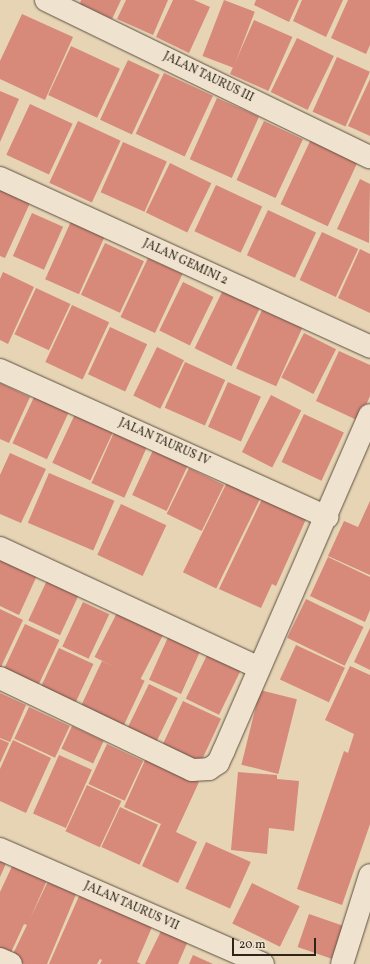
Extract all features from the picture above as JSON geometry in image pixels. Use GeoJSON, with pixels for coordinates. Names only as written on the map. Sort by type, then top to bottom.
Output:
{"type":"FeatureCollection","features":[{"type":"Feature","properties":{"kind":"street","name":"JALAN TAURUS III"},"geometry":{"type":"LineString","coordinates":[[46,0],[370,157]]}},
{"type":"Feature","properties":{"kind":"street","name":"JALAN GEMINI 2"},"geometry":{"type":"LineString","coordinates":[[0,178],[370,347]]}},
{"type":"Feature","properties":{"kind":"street","name":"JALAN TAURUS IV"},"geometry":{"type":"LineString","coordinates":[[0,370],[327,517]]}},
{"type":"Feature","properties":{"kind":"street"},"geometry":{"type":"LineString","coordinates":[[0,678],[192,770],[209,769],[218,763],[258,667],[327,517],[370,415]]}},
{"type":"Feature","properties":{"kind":"street"},"geometry":{"type":"LineString","coordinates":[[0,548],[258,667]]}},
{"type":"Feature","properties":{"kind":"street","name":"JALAN TAURUS VII"},"geometry":{"type":"LineString","coordinates":[[0,849],[255,963]]}},
{"type":"Feature","properties":{"kind":"street"},"geometry":{"type":"LineString","coordinates":[[342,964],[370,875]]}},
{"type":"Feature","properties":{"kind":"street"},"geometry":{"type":"LineString","coordinates":[[0,959],[12,964]]}},
{"type":"Feature","properties":{"kind":"building"},"geometry":{"type":"Polygon","coordinates":[[[81,0],[121,0],[112,19],[80,4],[81,0]]]}},
{"type":"Feature","properties":{"kind":"building"},"geometry":{"type":"Polygon","coordinates":[[[126,0],[168,0],[153,35],[117,19],[126,0]]]}},
{"type":"Feature","properties":{"kind":"building"},"geometry":{"type":"Polygon","coordinates":[[[173,0],[194,0],[210,7],[189,53],[156,37],[173,0]]]}},
{"type":"Feature","properties":{"kind":"building"},"geometry":{"type":"Polygon","coordinates":[[[224,0],[255,12],[233,68],[202,56],[224,0]]]}},
{"type":"Feature","properties":{"kind":"building"},"geometry":{"type":"Polygon","coordinates":[[[256,0],[299,0],[289,22],[254,5],[256,0]]]}},
{"type":"Feature","properties":{"kind":"building"},"geometry":{"type":"Polygon","coordinates":[[[302,0],[343,0],[326,37],[293,21],[302,0]]]}},
{"type":"Feature","properties":{"kind":"building"},"geometry":{"type":"Polygon","coordinates":[[[348,0],[370,0],[370,45],[366,54],[331,38],[348,0]]]}},
{"type":"Feature","properties":{"kind":"building"},"geometry":{"type":"Polygon","coordinates":[[[22,14],[73,37],[45,100],[0,79],[0,61],[22,14]]]}},
{"type":"Feature","properties":{"kind":"building"},"geometry":{"type":"Polygon","coordinates":[[[254,20],[292,37],[268,91],[230,74],[254,20]]]}},
{"type":"Feature","properties":{"kind":"building"},"geometry":{"type":"Polygon","coordinates":[[[297,38],[334,56],[308,110],[271,92],[297,38]]]}},
{"type":"Feature","properties":{"kind":"building"},"geometry":{"type":"Polygon","coordinates":[[[71,46],[120,69],[97,118],[48,95],[71,46]]]}},
{"type":"Feature","properties":{"kind":"building"},"geometry":{"type":"Polygon","coordinates":[[[337,57],[370,72],[345,126],[313,112],[337,57]]]}},
{"type":"Feature","properties":{"kind":"building"},"geometry":{"type":"Polygon","coordinates":[[[128,60],[160,75],[132,135],[100,120],[128,60]]]}},
{"type":"Feature","properties":{"kind":"building"},"geometry":{"type":"Polygon","coordinates":[[[164,73],[213,96],[185,157],[136,134],[164,73]]]}},
{"type":"Feature","properties":{"kind":"building"},"geometry":{"type":"Polygon","coordinates":[[[370,79],[370,136],[348,126],[370,79]]]}},
{"type":"Feature","properties":{"kind":"building"},"geometry":{"type":"Polygon","coordinates":[[[0,91],[19,99],[0,142],[0,91]]]}},
{"type":"Feature","properties":{"kind":"building"},"geometry":{"type":"Polygon","coordinates":[[[217,98],[259,117],[232,178],[190,159],[217,98]]]}},
{"type":"Feature","properties":{"kind":"building"},"geometry":{"type":"Polygon","coordinates":[[[30,104],[73,124],[49,175],[6,155],[30,104]]]}},
{"type":"Feature","properties":{"kind":"building"},"geometry":{"type":"Polygon","coordinates":[[[78,121],[121,141],[92,202],[49,183],[78,121]]]}},
{"type":"Feature","properties":{"kind":"building"},"geometry":{"type":"Polygon","coordinates":[[[264,121],[303,139],[276,198],[237,180],[264,121]]]}},
{"type":"Feature","properties":{"kind":"building"},"geometry":{"type":"Polygon","coordinates":[[[311,139],[358,161],[328,226],[281,204],[311,139]]]}},
{"type":"Feature","properties":{"kind":"building"},"geometry":{"type":"Polygon","coordinates":[[[123,142],[167,162],[144,212],[101,192],[123,142]]]}},
{"type":"Feature","properties":{"kind":"building"},"geometry":{"type":"Polygon","coordinates":[[[170,163],[211,183],[187,233],[146,212],[170,163]]]}},
{"type":"Feature","properties":{"kind":"building"},"geometry":{"type":"Polygon","coordinates":[[[360,179],[370,184],[369,243],[337,229],[360,179]]]}},
{"type":"Feature","properties":{"kind":"building"},"geometry":{"type":"Polygon","coordinates":[[[216,185],[262,207],[241,253],[194,231],[216,185]]]}},
{"type":"Feature","properties":{"kind":"building"},"geometry":{"type":"Polygon","coordinates":[[[0,189],[30,203],[5,258],[0,256],[0,189]]]}},
{"type":"Feature","properties":{"kind":"building"},"geometry":{"type":"Polygon","coordinates":[[[268,210],[316,232],[295,278],[247,255],[268,210]]]}},
{"type":"Feature","properties":{"kind":"building"},"geometry":{"type":"Polygon","coordinates":[[[32,213],[63,227],[44,270],[13,256],[32,213]]]}},
{"type":"Feature","properties":{"kind":"building"},"geometry":{"type":"Polygon","coordinates":[[[72,219],[106,234],[79,294],[45,279],[72,219]]]}},
{"type":"Feature","properties":{"kind":"building"},"geometry":{"type":"Polygon","coordinates":[[[322,232],[358,249],[336,297],[300,280],[322,232]]]}},
{"type":"Feature","properties":{"kind":"building"},"geometry":{"type":"Polygon","coordinates":[[[105,243],[144,261],[120,313],[81,295],[105,243]]]}},
{"type":"Feature","properties":{"kind":"building"},"geometry":{"type":"Polygon","coordinates":[[[360,249],[370,254],[370,313],[338,298],[360,249]]]}},
{"type":"Feature","properties":{"kind":"building"},"geometry":{"type":"Polygon","coordinates":[[[148,258],[182,274],[155,333],[121,317],[148,258]]]}},
{"type":"Feature","properties":{"kind":"building"},"geometry":{"type":"Polygon","coordinates":[[[3,272],[34,287],[8,344],[0,340],[0,279],[3,272]]]}},
{"type":"Feature","properties":{"kind":"building"},"geometry":{"type":"Polygon","coordinates":[[[183,282],[214,297],[190,345],[159,331],[183,282]]]}},
{"type":"Feature","properties":{"kind":"building"},"geometry":{"type":"Polygon","coordinates":[[[36,288],[70,304],[49,350],[14,334],[36,288]]]}},
{"type":"Feature","properties":{"kind":"building"},"geometry":{"type":"Polygon","coordinates":[[[224,288],[261,306],[231,366],[195,348],[224,288]]]}},
{"type":"Feature","properties":{"kind":"building"},"geometry":{"type":"Polygon","coordinates":[[[72,305],[109,322],[83,379],[45,362],[72,305]]]}},
{"type":"Feature","properties":{"kind":"building"},"geometry":{"type":"Polygon","coordinates":[[[262,310],[302,328],[276,386],[236,368],[262,310]]]}},
{"type":"Feature","properties":{"kind":"building"},"geometry":{"type":"Polygon","coordinates":[[[110,327],[147,344],[125,391],[88,374],[110,327]]]}},
{"type":"Feature","properties":{"kind":"building"},"geometry":{"type":"Polygon","coordinates":[[[304,333],[336,349],[313,394],[281,378],[304,333]]]}},
{"type":"Feature","properties":{"kind":"building"},"geometry":{"type":"Polygon","coordinates":[[[157,347],[184,360],[160,409],[133,396],[157,347]]]}},
{"type":"Feature","properties":{"kind":"building"},"geometry":{"type":"Polygon","coordinates":[[[339,351],[370,365],[370,396],[359,421],[316,401],[339,351]]]}},
{"type":"Feature","properties":{"kind":"building"},"geometry":{"type":"Polygon","coordinates":[[[185,362],[225,380],[205,426],[165,408],[185,362]]]}},
{"type":"Feature","properties":{"kind":"building"},"geometry":{"type":"Polygon","coordinates":[[[228,382],[261,397],[241,441],[208,427],[228,382]]]}},
{"type":"Feature","properties":{"kind":"building"},"geometry":{"type":"Polygon","coordinates":[[[0,383],[30,397],[9,443],[0,439],[0,383]]]}},
{"type":"Feature","properties":{"kind":"building"},"geometry":{"type":"Polygon","coordinates":[[[271,395],[301,410],[272,467],[242,452],[271,395]]]}},
{"type":"Feature","properties":{"kind":"building"},"geometry":{"type":"Polygon","coordinates":[[[34,397],[68,413],[47,459],[12,443],[34,397]]]}},
{"type":"Feature","properties":{"kind":"building"},"geometry":{"type":"Polygon","coordinates":[[[76,412],[114,430],[90,481],[52,463],[76,412]]]}},
{"type":"Feature","properties":{"kind":"building"},"geometry":{"type":"Polygon","coordinates":[[[304,414],[344,433],[321,481],[282,462],[304,414]]]}},
{"type":"Feature","properties":{"kind":"building"},"geometry":{"type":"Polygon","coordinates":[[[115,430],[148,445],[124,498],[91,483],[115,430]]]}},
{"type":"Feature","properties":{"kind":"building"},"geometry":{"type":"Polygon","coordinates":[[[155,446],[189,462],[167,511],[132,495],[155,446]]]}},
{"type":"Feature","properties":{"kind":"building"},"geometry":{"type":"Polygon","coordinates":[[[10,453],[46,469],[21,523],[0,514],[0,475],[10,453]]]}},
{"type":"Feature","properties":{"kind":"building"},"geometry":{"type":"Polygon","coordinates":[[[189,468],[224,485],[202,531],[167,514],[189,468]]]}},
{"type":"Feature","properties":{"kind":"building"},"geometry":{"type":"Polygon","coordinates":[[[49,473],[114,501],[93,550],[28,523],[49,473]]]}},
{"type":"Feature","properties":{"kind":"building"},"geometry":{"type":"Polygon","coordinates":[[[229,478],[262,494],[216,589],[183,572],[229,478]]]}},
{"type":"Feature","properties":{"kind":"building"},"geometry":{"type":"Polygon","coordinates":[[[263,497],[307,517],[276,586],[272,584],[261,608],[219,589],[263,497]]]}},
{"type":"Feature","properties":{"kind":"building"},"geometry":{"type":"Polygon","coordinates":[[[370,501],[370,575],[328,556],[344,521],[358,527],[370,501]]]}},
{"type":"Feature","properties":{"kind":"building"},"geometry":{"type":"Polygon","coordinates":[[[121,504],[166,525],[143,576],[97,555],[121,504]]]}},
{"type":"Feature","properties":{"kind":"building"},"geometry":{"type":"Polygon","coordinates":[[[0,556],[39,571],[19,615],[0,606],[0,556]]]}},
{"type":"Feature","properties":{"kind":"building"},"geometry":{"type":"Polygon","coordinates":[[[328,557],[370,577],[370,610],[365,622],[310,596],[328,557]]]}},
{"type":"Feature","properties":{"kind":"building"},"geometry":{"type":"Polygon","coordinates":[[[49,576],[81,591],[60,635],[28,620],[49,576]]]}},
{"type":"Feature","properties":{"kind":"building"},"geometry":{"type":"Polygon","coordinates":[[[306,599],[364,627],[345,666],[287,638],[306,599]]]}},
{"type":"Feature","properties":{"kind":"building"},"geometry":{"type":"Polygon","coordinates":[[[83,602],[109,614],[89,659],[62,646],[83,602]]]}},
{"type":"Feature","properties":{"kind":"building"},"geometry":{"type":"Polygon","coordinates":[[[120,607],[165,630],[140,680],[95,657],[120,607]]]}},
{"type":"Feature","properties":{"kind":"building"},"geometry":{"type":"Polygon","coordinates":[[[0,609],[23,620],[0,669],[0,609]]]}},
{"type":"Feature","properties":{"kind":"building"},"geometry":{"type":"Polygon","coordinates":[[[25,624],[59,640],[37,688],[3,672],[25,624]]]}},
{"type":"Feature","properties":{"kind":"building"},"geometry":{"type":"Polygon","coordinates":[[[370,628],[370,670],[354,662],[370,628]]]}},
{"type":"Feature","properties":{"kind":"building"},"geometry":{"type":"Polygon","coordinates":[[[169,635],[201,649],[181,694],[149,680],[169,635]]]}},
{"type":"Feature","properties":{"kind":"building"},"geometry":{"type":"Polygon","coordinates":[[[296,645],[345,668],[329,702],[280,679],[296,645]]]}},
{"type":"Feature","properties":{"kind":"building"},"geometry":{"type":"Polygon","coordinates":[[[59,648],[93,664],[73,708],[38,692],[59,648]]]}},
{"type":"Feature","properties":{"kind":"building"},"geometry":{"type":"Polygon","coordinates":[[[209,651],[242,667],[219,715],[186,699],[209,651]]]}},
{"type":"Feature","properties":{"kind":"building"},"geometry":{"type":"Polygon","coordinates":[[[102,661],[145,681],[121,732],[78,712],[102,661]]]}},
{"type":"Feature","properties":{"kind":"building"},"geometry":{"type":"Polygon","coordinates":[[[350,666],[370,675],[370,824],[342,905],[297,889],[344,751],[348,753],[354,734],[325,720],[350,666]]]}},
{"type":"Feature","properties":{"kind":"building"},"geometry":{"type":"Polygon","coordinates":[[[149,684],[178,698],[153,748],[124,734],[149,684]]]}},
{"type":"Feature","properties":{"kind":"building"},"geometry":{"type":"Polygon","coordinates":[[[260,690],[297,699],[278,774],[241,765],[260,690]]]}},
{"type":"Feature","properties":{"kind":"building"},"geometry":{"type":"Polygon","coordinates":[[[0,693],[26,705],[10,742],[0,738],[0,693]]]}},
{"type":"Feature","properties":{"kind":"building"},"geometry":{"type":"Polygon","coordinates":[[[183,701],[221,719],[198,768],[160,750],[183,701]]]}},
{"type":"Feature","properties":{"kind":"building"},"geometry":{"type":"Polygon","coordinates":[[[29,707],[70,726],[55,758],[14,739],[29,707]]]}},
{"type":"Feature","properties":{"kind":"building"},"geometry":{"type":"Polygon","coordinates":[[[72,726],[104,741],[93,763],[61,749],[72,726]]]}},
{"type":"Feature","properties":{"kind":"building"},"geometry":{"type":"Polygon","coordinates":[[[0,739],[9,743],[0,763],[0,739]]]}},
{"type":"Feature","properties":{"kind":"building"},"geometry":{"type":"Polygon","coordinates":[[[13,740],[51,758],[26,813],[0,801],[0,769],[13,740]]]}},
{"type":"Feature","properties":{"kind":"building"},"geometry":{"type":"Polygon","coordinates":[[[107,744],[143,761],[125,801],[88,784],[107,744]]]}},
{"type":"Feature","properties":{"kind":"building"},"geometry":{"type":"Polygon","coordinates":[[[59,755],[92,770],[66,828],[33,813],[59,755]]]}},
{"type":"Feature","properties":{"kind":"building"},"geometry":{"type":"Polygon","coordinates":[[[146,758],[199,782],[176,832],[197,842],[178,883],[142,866],[161,824],[124,807],[146,758]]]}},
{"type":"Feature","properties":{"kind":"building"},"geometry":{"type":"Polygon","coordinates":[[[238,772],[277,775],[277,779],[299,781],[294,831],[269,828],[267,854],[231,850],[238,772]]]}},
{"type":"Feature","properties":{"kind":"building"},"geometry":{"type":"Polygon","coordinates":[[[87,785],[121,801],[100,847],[65,831],[87,785]]]}},
{"type":"Feature","properties":{"kind":"building"},"geometry":{"type":"Polygon","coordinates":[[[120,807],[158,825],[139,865],[101,847],[120,807]]]}},
{"type":"Feature","properties":{"kind":"building"},"geometry":{"type":"Polygon","coordinates":[[[206,842],[251,862],[230,909],[185,889],[206,842]]]}},
{"type":"Feature","properties":{"kind":"building"},"geometry":{"type":"Polygon","coordinates":[[[0,855],[8,859],[0,877],[0,855]]]}},
{"type":"Feature","properties":{"kind":"building"},"geometry":{"type":"Polygon","coordinates":[[[14,862],[48,878],[30,919],[49,879],[77,892],[47,964],[24,964],[11,958],[27,925],[24,924],[8,959],[0,955],[0,892],[14,862]]]}},
{"type":"Feature","properties":{"kind":"building"},"geometry":{"type":"Polygon","coordinates":[[[252,883],[300,906],[280,947],[232,923],[252,883]]]}},
{"type":"Feature","properties":{"kind":"building"},"geometry":{"type":"Polygon","coordinates":[[[80,894],[152,927],[137,962],[141,964],[100,964],[102,960],[100,959],[97,964],[49,964],[80,894]]]}},
{"type":"Feature","properties":{"kind":"building"},"geometry":{"type":"Polygon","coordinates":[[[309,914],[343,926],[332,959],[298,947],[309,914]]]}},
{"type":"Feature","properties":{"kind":"building"},"geometry":{"type":"Polygon","coordinates":[[[162,929],[188,941],[178,964],[145,964],[162,929]]]}},
{"type":"Feature","properties":{"kind":"building"},"geometry":{"type":"Polygon","coordinates":[[[193,955],[213,964],[189,964],[193,955]]]}}]}
